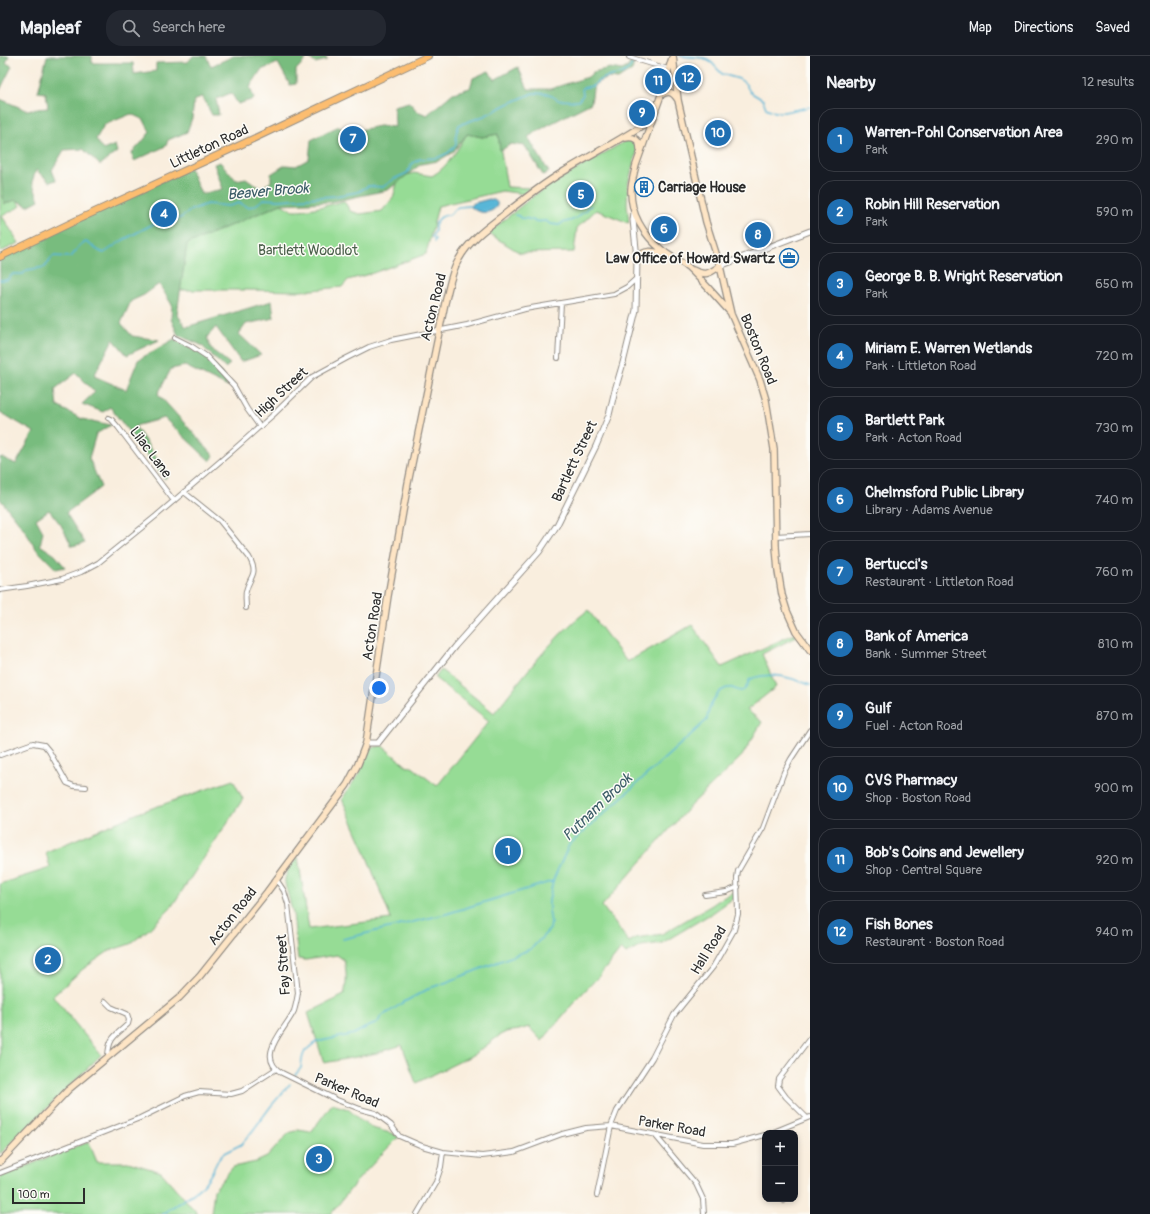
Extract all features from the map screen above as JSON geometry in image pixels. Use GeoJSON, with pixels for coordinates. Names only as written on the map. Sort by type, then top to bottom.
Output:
{"type":"FeatureCollection","features":[{"type":"Feature","properties":{"kind":"main road","name":"Littleton Road"},"geometry":{"type":"LineString","coordinates":[[0,257],[428,56]]}},
{"type":"Feature","properties":{"kind":"main road","name":"Bartlett Street"},"geometry":{"type":"LineString","coordinates":[[634,212],[631,190],[636,165],[673,56]]}},
{"type":"Feature","properties":{"kind":"main road","name":"Boston Road"},"geometry":{"type":"LineString","coordinates":[[673,56],[678,100],[699,190],[714,250],[720,266],[731,314],[760,380],[766,400],[774,449],[775,536],[782,595],[793,626],[809,646]]}},
{"type":"Feature","properties":{"kind":"main road"},"geometry":{"type":"LineString","coordinates":[[661,95],[669,92],[678,100]]}},
{"type":"Feature","properties":{"kind":"main road","name":"Acton Road"},"geometry":{"type":"LineString","coordinates":[[0,1162],[68,1090],[179,998],[195,982],[230,940],[347,785],[358,764],[366,743],[388,596],[408,483],[452,276],[458,260],[467,246],[477,236],[538,188],[652,119]]}},
{"type":"Feature","properties":{"kind":"main road"},"geometry":{"type":"LineString","coordinates":[[621,139],[629,137],[636,139],[640,145],[640,153]]}},
{"type":"Feature","properties":{"kind":"main road"},"geometry":{"type":"LineString","coordinates":[[634,212],[646,233],[662,250],[687,267],[700,273],[709,274],[720,266]]}},
{"type":"Feature","properties":{"kind":"main road"},"geometry":{"type":"LineString","coordinates":[[709,274],[715,263],[714,250]]}},
{"type":"Feature","properties":{"kind":"main road"},"geometry":{"type":"LineString","coordinates":[[637,258],[642,253],[647,251],[668,255]]}},
{"type":"Feature","properties":{"kind":"main road"},"geometry":{"type":"LineString","coordinates":[[687,267],[705,284],[731,314]]}},
{"type":"Feature","properties":{"kind":"street"},"geometry":{"type":"LineString","coordinates":[[628,57],[668,69]]}},
{"type":"Feature","properties":{"kind":"street","name":"Bartlett Street"},"geometry":{"type":"LineString","coordinates":[[366,743],[378,743],[455,646],[539,552],[557,525],[596,446],[609,414],[629,341],[636,310],[637,258],[633,220],[634,212]]}},
{"type":"Feature","properties":{"kind":"street"},"geometry":{"type":"LineString","coordinates":[[720,266],[810,231]]}},
{"type":"Feature","properties":{"kind":"street","name":"High Street"},"geometry":{"type":"LineString","coordinates":[[0,590],[52,581],[81,572],[106,557],[260,427],[312,377],[328,367],[369,347],[391,340],[467,325],[525,309],[614,294],[627,287],[637,278]]}},
{"type":"Feature","properties":{"kind":"street"},"geometry":{"type":"LineString","coordinates":[[558,358],[561,303]]}},
{"type":"Feature","properties":{"kind":"street"},"geometry":{"type":"LineString","coordinates":[[175,338],[206,356],[234,386],[247,409],[260,427]]}},
{"type":"Feature","properties":{"kind":"street","name":"Lilac Lane"},"geometry":{"type":"LineString","coordinates":[[108,418],[118,427],[174,501]]}},
{"type":"Feature","properties":{"kind":"street"},"geometry":{"type":"LineString","coordinates":[[184,492],[220,521],[249,557],[254,572],[246,591],[246,608]]}},
{"type":"Feature","properties":{"kind":"street"},"geometry":{"type":"LineString","coordinates":[[775,536],[810,534]]}},
{"type":"Feature","properties":{"kind":"street","name":"Hall Road"},"geometry":{"type":"LineString","coordinates":[[597,1195],[611,1126],[618,1112],[652,1058],[674,1014],[713,967],[726,946],[738,919],[739,870],[763,828],[784,772],[810,730]]}},
{"type":"Feature","properties":{"kind":"street"},"geometry":{"type":"LineString","coordinates":[[0,755],[30,744],[41,744],[47,748],[67,784],[86,787]]}},
{"type":"Feature","properties":{"kind":"street","name":"Fay Street"},"geometry":{"type":"LineString","coordinates":[[276,879],[284,891],[288,904],[298,993],[294,1010],[272,1048],[272,1060],[276,1069]]}},
{"type":"Feature","properties":{"kind":"street"},"geometry":{"type":"LineString","coordinates":[[705,895],[726,892],[738,887]]}},
{"type":"Feature","properties":{"kind":"street"},"geometry":{"type":"LineString","coordinates":[[105,1001],[111,1006],[127,1014],[129,1020],[128,1024],[112,1038],[108,1056]]}},
{"type":"Feature","properties":{"kind":"street"},"geometry":{"type":"LineString","coordinates":[[782,1130],[809,1118],[786,1097],[778,1086],[779,1079],[810,1038]]}},
{"type":"Feature","properties":{"kind":"street"},"geometry":{"type":"LineString","coordinates":[[0,1173],[136,1120],[184,1096],[199,1092],[231,1094],[242,1092],[276,1069]]}},
{"type":"Feature","properties":{"kind":"street","name":"Parker Road"},"geometry":{"type":"LineString","coordinates":[[276,1069],[337,1100],[375,1113],[391,1125],[399,1136],[422,1146],[443,1152],[482,1156],[514,1152],[562,1134],[580,1129],[611,1126],[703,1144],[732,1144],[762,1136]]}},
{"type":"Feature","properties":{"kind":"street"},"geometry":{"type":"LineString","coordinates":[[655,1134],[696,1184],[703,1199],[704,1214]]}},
{"type":"Feature","properties":{"kind":"street"},"geometry":{"type":"LineString","coordinates":[[417,1214],[436,1182],[441,1167],[443,1152]]}},
{"type":"Feature","properties":{"kind":"green space"},"geometry":{"type":"Polygon","coordinates":[[[0,56],[9,56],[6,63],[12,66],[0,90],[0,56]]]}},
{"type":"Feature","properties":{"kind":"green space"},"geometry":{"type":"Polygon","coordinates":[[[47,56],[92,56],[92,63],[133,63],[134,74],[156,71],[156,63],[188,62],[193,56],[206,56],[211,66],[234,56],[325,56],[327,60],[315,63],[308,57],[296,70],[296,84],[290,85],[278,63],[261,70],[250,87],[254,99],[238,104],[231,93],[216,99],[219,115],[212,115],[202,96],[194,101],[192,118],[187,132],[168,140],[166,146],[134,161],[132,153],[150,132],[144,120],[131,114],[104,125],[96,139],[103,150],[115,145],[117,152],[100,165],[83,149],[64,150],[52,170],[56,180],[50,182],[36,170],[32,182],[39,200],[28,206],[16,200],[4,204],[0,163],[0,99],[26,110],[48,108],[46,93],[38,92],[47,56]]]}},
{"type":"Feature","properties":{"kind":"green space"},"geometry":{"type":"Polygon","coordinates":[[[630,63],[634,63],[632,70],[618,79],[608,78],[598,82],[593,89],[591,103],[528,137],[549,172],[543,175],[525,146],[511,144],[500,151],[498,134],[482,137],[467,134],[453,152],[438,161],[421,164],[388,190],[331,202],[281,204],[187,244],[177,314],[186,327],[272,301],[274,318],[246,324],[239,334],[261,355],[241,362],[216,327],[207,337],[211,349],[230,364],[225,368],[201,345],[178,335],[171,319],[172,305],[159,284],[144,295],[131,301],[121,323],[132,336],[159,340],[127,355],[113,339],[94,376],[126,390],[138,360],[174,339],[206,356],[221,373],[228,387],[185,366],[171,369],[158,394],[214,456],[210,461],[164,418],[135,426],[168,475],[165,479],[110,407],[103,412],[82,404],[95,392],[76,373],[55,389],[57,406],[82,419],[111,425],[96,434],[89,458],[101,487],[66,513],[85,543],[72,546],[61,525],[49,510],[36,519],[43,532],[40,545],[55,555],[65,567],[56,569],[36,549],[24,529],[0,499],[0,458],[1,457],[16,464],[34,432],[0,412],[0,257],[190,168],[201,194],[223,189],[214,164],[220,162],[236,180],[246,178],[260,188],[271,182],[271,174],[285,165],[296,166],[309,159],[311,140],[339,126],[345,133],[379,126],[395,127],[394,106],[409,102],[417,111],[427,115],[453,93],[470,88],[473,78],[489,71],[494,80],[518,67],[528,89],[550,89],[588,77],[593,72],[610,68],[622,70],[628,67],[630,63]]]}},
{"type":"Feature","properties":{"kind":"green space"},"geometry":{"type":"Polygon","coordinates":[[[0,105],[11,192],[21,206],[2,216],[19,243],[0,252],[0,105]]]}},
{"type":"Feature","properties":{"kind":"green space","name":"Bartlett Woodlot"},"geometry":{"type":"Polygon","coordinates":[[[467,134],[482,137],[498,134],[507,187],[530,188],[524,194],[502,191],[438,206],[426,254],[373,273],[348,280],[342,287],[302,291],[175,290],[169,251],[281,204],[290,209],[301,210],[344,201],[350,211],[360,214],[382,211],[393,198],[398,180],[403,176],[414,173],[432,176],[438,172],[452,158],[467,134]]]}},
{"type":"Feature","properties":{"kind":"green space"},"geometry":{"type":"Polygon","coordinates":[[[627,140],[635,142],[638,148],[628,184],[627,204],[629,223],[596,210],[577,228],[574,252],[520,253],[488,233],[546,187],[627,140]]]}},
{"type":"Feature","properties":{"kind":"green space"},"geometry":{"type":"Polygon","coordinates":[[[588,610],[627,662],[692,625],[722,667],[794,634],[796,637],[762,654],[776,687],[747,710],[762,722],[742,756],[691,805],[602,906],[629,942],[636,938],[662,934],[735,891],[735,897],[714,912],[662,943],[641,946],[626,954],[621,949],[542,1041],[529,1027],[506,1032],[475,1054],[416,1083],[402,1045],[377,1053],[324,1063],[308,1013],[344,995],[346,986],[345,965],[344,960],[337,955],[306,960],[298,959],[293,914],[285,883],[286,875],[289,869],[298,857],[309,929],[391,919],[362,844],[342,799],[360,772],[369,749],[381,745],[408,767],[411,766],[437,786],[489,721],[435,678],[441,670],[494,713],[550,645],[588,610]]]}},
{"type":"Feature","properties":{"kind":"green space"},"geometry":{"type":"Polygon","coordinates":[[[233,780],[243,799],[170,909],[148,930],[130,944],[109,951],[83,969],[53,996],[101,1055],[0,1154],[0,884],[50,868],[46,852],[141,812],[233,780]]]}},
{"type":"Feature","properties":{"kind":"green space"},"geometry":{"type":"Polygon","coordinates":[[[332,1104],[348,1109],[372,1128],[394,1134],[399,1137],[356,1182],[331,1214],[211,1214],[214,1190],[233,1167],[256,1162],[267,1157],[289,1133],[298,1130],[311,1132],[332,1104]]]}},
{"type":"Feature","properties":{"kind":"green space"},"geometry":{"type":"Polygon","coordinates":[[[89,1142],[97,1162],[128,1162],[161,1172],[198,1214],[0,1214],[0,1177],[89,1142]]]}},
{"type":"Feature","properties":{"kind":"water"},"geometry":{"type":"Polygon","coordinates":[[[489,199],[497,203],[496,207],[489,212],[476,211],[470,206],[474,203],[489,199]]]}},
{"type":"Feature","properties":{"kind":"waterway","name":"Beaver Brook"},"geometry":{"type":"LineString","coordinates":[[680,56],[704,58],[712,63],[722,74],[739,79],[745,83],[750,92],[763,100],[766,108],[775,112],[784,112],[810,107]]}},
{"type":"Feature","properties":{"kind":"waterway","name":"Beaver Brook"},"geometry":{"type":"LineString","coordinates":[[0,280],[7,280],[13,274],[23,274],[27,270],[45,267],[53,256],[71,257],[80,245],[86,242],[104,253],[123,240],[153,224],[165,225],[182,217],[191,210],[207,204],[229,206],[239,203],[247,207],[254,206],[264,199],[279,200],[335,196],[358,192],[368,186],[383,187],[394,179],[407,173],[413,163],[420,159],[437,158],[448,153],[456,145],[456,134],[459,125],[484,116],[533,93],[549,94],[558,100],[578,101],[583,95],[582,88],[592,86],[606,77],[622,73],[632,64]]}},
{"type":"Feature","properties":{"kind":"waterway"},"geometry":{"type":"LineString","coordinates":[[434,242],[435,239],[432,237],[437,220],[442,216],[449,215],[458,207],[470,206]]}},
{"type":"Feature","properties":{"kind":"waterway"},"geometry":{"type":"LineString","coordinates":[[515,215],[519,216],[520,218],[546,221],[550,224],[559,225],[576,219],[586,211],[587,207],[591,206]]}},
{"type":"Feature","properties":{"kind":"waterway","name":"Putnam Brook"},"geometry":{"type":"LineString","coordinates":[[295,1075],[301,1068],[302,1058],[305,1051],[317,1041],[354,1034],[375,1024],[381,1016],[430,988],[531,949],[550,929],[551,923],[549,901],[551,890],[554,878],[569,845],[707,720],[711,704],[722,690],[732,688],[742,691],[746,688],[750,679],[766,675],[788,677],[810,685]]}},
{"type":"Feature","properties":{"kind":"waterway"},"geometry":{"type":"LineString","coordinates":[[343,939],[446,914],[553,881]]}},
{"type":"Feature","properties":{"kind":"waterway","name":"Putnam Brook"},"geometry":{"type":"LineString","coordinates":[[162,1214],[194,1193],[204,1184],[218,1160],[224,1153],[242,1144],[290,1084]]}},
{"type":"Feature","properties":{"kind":"place","name":"Fish Bones"},"geometry":{"type":"Point","coordinates":[688,78]}},
{"type":"Feature","properties":{"kind":"place","name":"Bob's Coins and Jewellery"},"geometry":{"type":"Point","coordinates":[658,81]}},
{"type":"Feature","properties":{"kind":"place","name":"Gulf"},"geometry":{"type":"Point","coordinates":[642,113]}},
{"type":"Feature","properties":{"kind":"place","name":"CVS Pharmacy"},"geometry":{"type":"Point","coordinates":[718,133]}},
{"type":"Feature","properties":{"kind":"place","name":"Bertucci's"},"geometry":{"type":"Point","coordinates":[353,139]}},
{"type":"Feature","properties":{"kind":"place","name":"Carriage House"},"geometry":{"type":"Point","coordinates":[644,187]}},
{"type":"Feature","properties":{"kind":"place","name":"Bartlett Park"},"geometry":{"type":"Point","coordinates":[581,195]}},
{"type":"Feature","properties":{"kind":"place","name":"Miriam E. Warren Wetlands"},"geometry":{"type":"Point","coordinates":[164,214]}},
{"type":"Feature","properties":{"kind":"place","name":"Chelmsford Public Library"},"geometry":{"type":"Point","coordinates":[664,229]}},
{"type":"Feature","properties":{"kind":"place","name":"Bank of America"},"geometry":{"type":"Point","coordinates":[758,235]}},
{"type":"Feature","properties":{"kind":"place","name":"Law Office of Howard Swartz"},"geometry":{"type":"Point","coordinates":[789,258]}},
{"type":"Feature","properties":{"kind":"place","name":"Warren-Pohl Conservation Area"},"geometry":{"type":"Point","coordinates":[508,851]}},
{"type":"Feature","properties":{"kind":"place","name":"Robin Hill Reservation"},"geometry":{"type":"Point","coordinates":[48,960]}},
{"type":"Feature","properties":{"kind":"place","name":"George B. B. Wright Reservation"},"geometry":{"type":"Point","coordinates":[319,1159]}}]}
